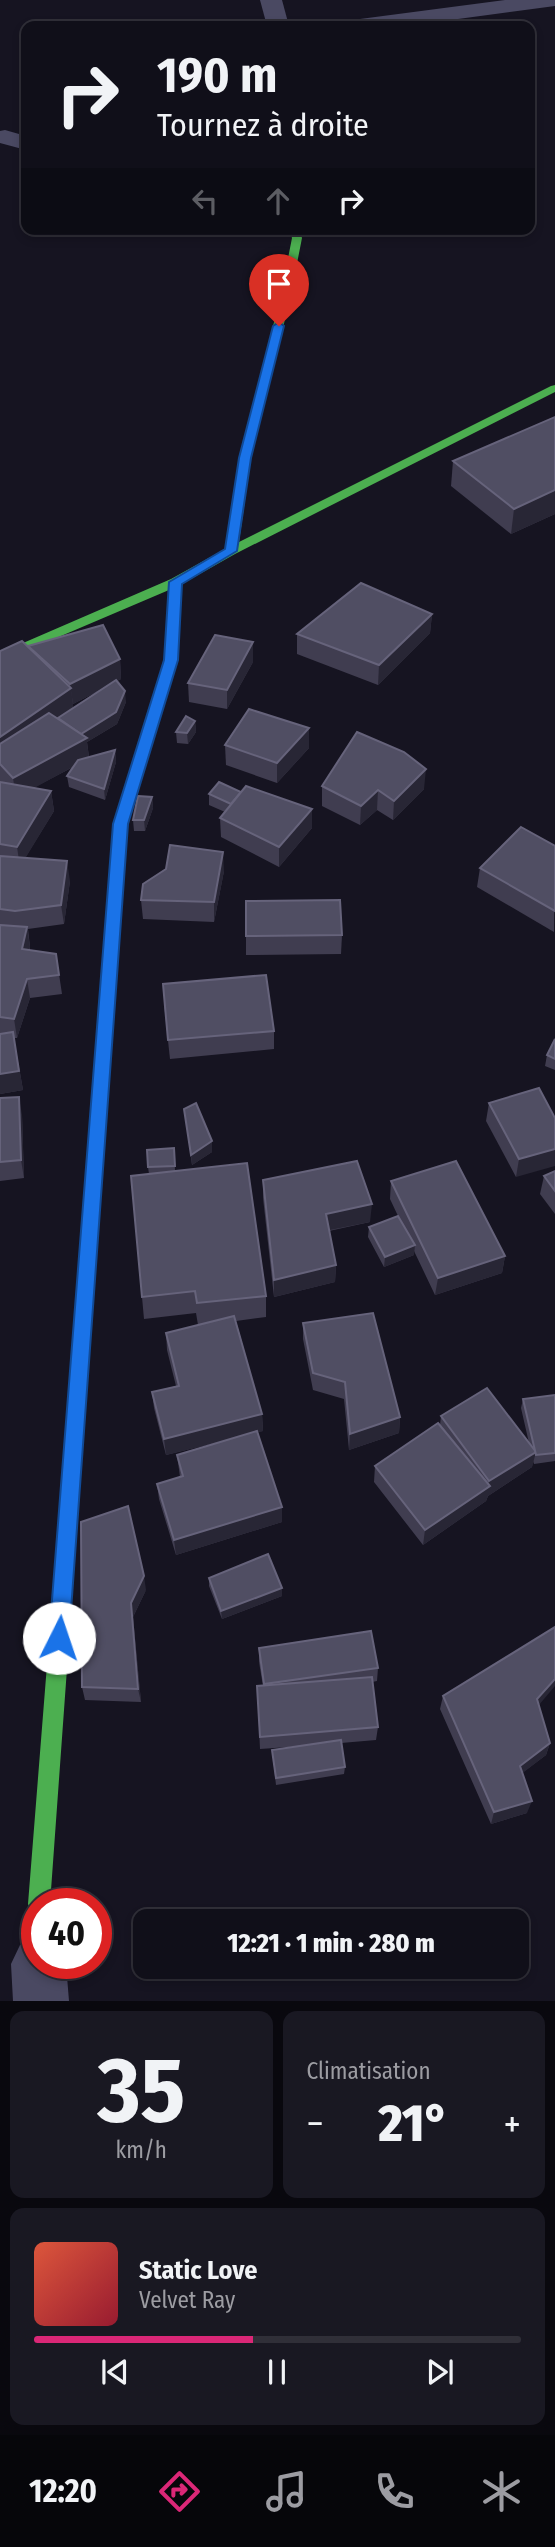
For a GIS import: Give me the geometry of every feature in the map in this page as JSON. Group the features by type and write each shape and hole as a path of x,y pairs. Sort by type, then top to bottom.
{"street":[{"path":"271,0 277,21"},
{"path":"397,21 553,0"},
{"path":"231,551 245,458 288,287 296,235"},
{"path":"0,658 176,582 231,551 555,388"},
{"path":"40,1888 120,824 171,660 176,582"},
{"path":"40,1979 41,2001"}],"building":[{"path":"555,417 555,490 514,509 453,461"},
{"path":"361,583 432,614 379,665 297,634"},
{"path":"103,625 120,659 70,684 28,646"},
{"path":"215,635 253,642 227,690 188,683"},
{"path":"22,641 71,688 0,737 0,651"},
{"path":"116,680 125,691 116,712 81,734 58,718"},
{"path":"249,709 309,728 277,763 225,745"},
{"path":"49,713 87,738 13,778 0,764 0,744"},
{"path":"186,716 195,721 187,733 176,732"},
{"path":"357,732 404,752 426,769 394,801 378,790 361,806 322,786"},
{"path":"115,750 104,789 67,776 78,760"},
{"path":"0,782 51,791 17,847 0,844"},
{"path":"219,782 241,792 231,804 209,794"},
{"path":"246,786 312,809 279,847 220,818"},
{"path":"138,796 152,797 144,820 133,820"},
{"path":"521,827 555,846 555,911 480,868"},
{"path":"170,845 223,852 214,902 141,900 143,884 166,869"},
{"path":"0,856 67,861 61,905 15,911 0,909"},
{"path":"340,900 342,935 246,936 246,901"},
{"path":"0,925 27,927 22,949 56,954 59,975 27,979 14,1019 0,1017"},
{"path":"266,975 274,1031 168,1040 163,984"},
{"path":"13,1032 19,1071 0,1074 0,1034"},
{"path":"555,1039 555,1059 547,1055"},
{"path":"539,1088 555,1118 555,1149 519,1159 489,1103"},
{"path":"19,1097 21,1160 0,1162 0,1098"},
{"path":"196,1103 212,1141 191,1155 184,1109"},
{"path":"174,1148 175,1166 148,1167 147,1150"},
{"path":"357,1161 372,1204 326,1214 336,1265 274,1280 263,1180"},
{"path":"456,1161 505,1256 438,1278 391,1181"},
{"path":"247,1163 266,1296 197,1303 195,1291 142,1297 131,1176"},
{"path":"555,1171 555,1191 544,1176"},
{"path":"398,1216 415,1245 385,1257 369,1227"},
{"path":"373,1313 400,1417 350,1434 345,1382 313,1373 303,1323"},
{"path":"234,1316 262,1414 164,1439 152,1392 179,1386 166,1333"},
{"path":"487,1388 536,1452 489,1481 441,1416"},
{"path":"555,1395 555,1453 536,1455 523,1399"},
{"path":"438,1423 490,1486 425,1530 375,1466"},
{"path":"257,1431 282,1507 174,1540 157,1484 183,1476 177,1455"},
{"path":"128,1506 144,1576 131,1603 138,1689 82,1687 81,1522"},
{"path":"268,1554 282,1588 221,1611 209,1578"},
{"path":"555,1627 555,1679 537,1699 550,1743 520,1766 532,1801 494,1812 443,1696"},
{"path":"371,1631 378,1668 264,1684 259,1648"},
{"path":"372,1677 378,1727 260,1737 257,1686"},
{"path":"341,1740 345,1767 276,1778 272,1750"}],"traffic: fast":[{"path":"231,551 245,458 285,299 296,235"},
{"path":"0,658 176,582 231,551 555,388"},
{"path":"103,1051 120,824 171,660 176,582"},
{"path":"40,1888 81,1350"}],"traffic: jam":[{"path":"81,1350 103,1051"}],"route":[{"path":"59,1638 120,824 171,660 176,582 231,551 245,458 279,326"}]}
